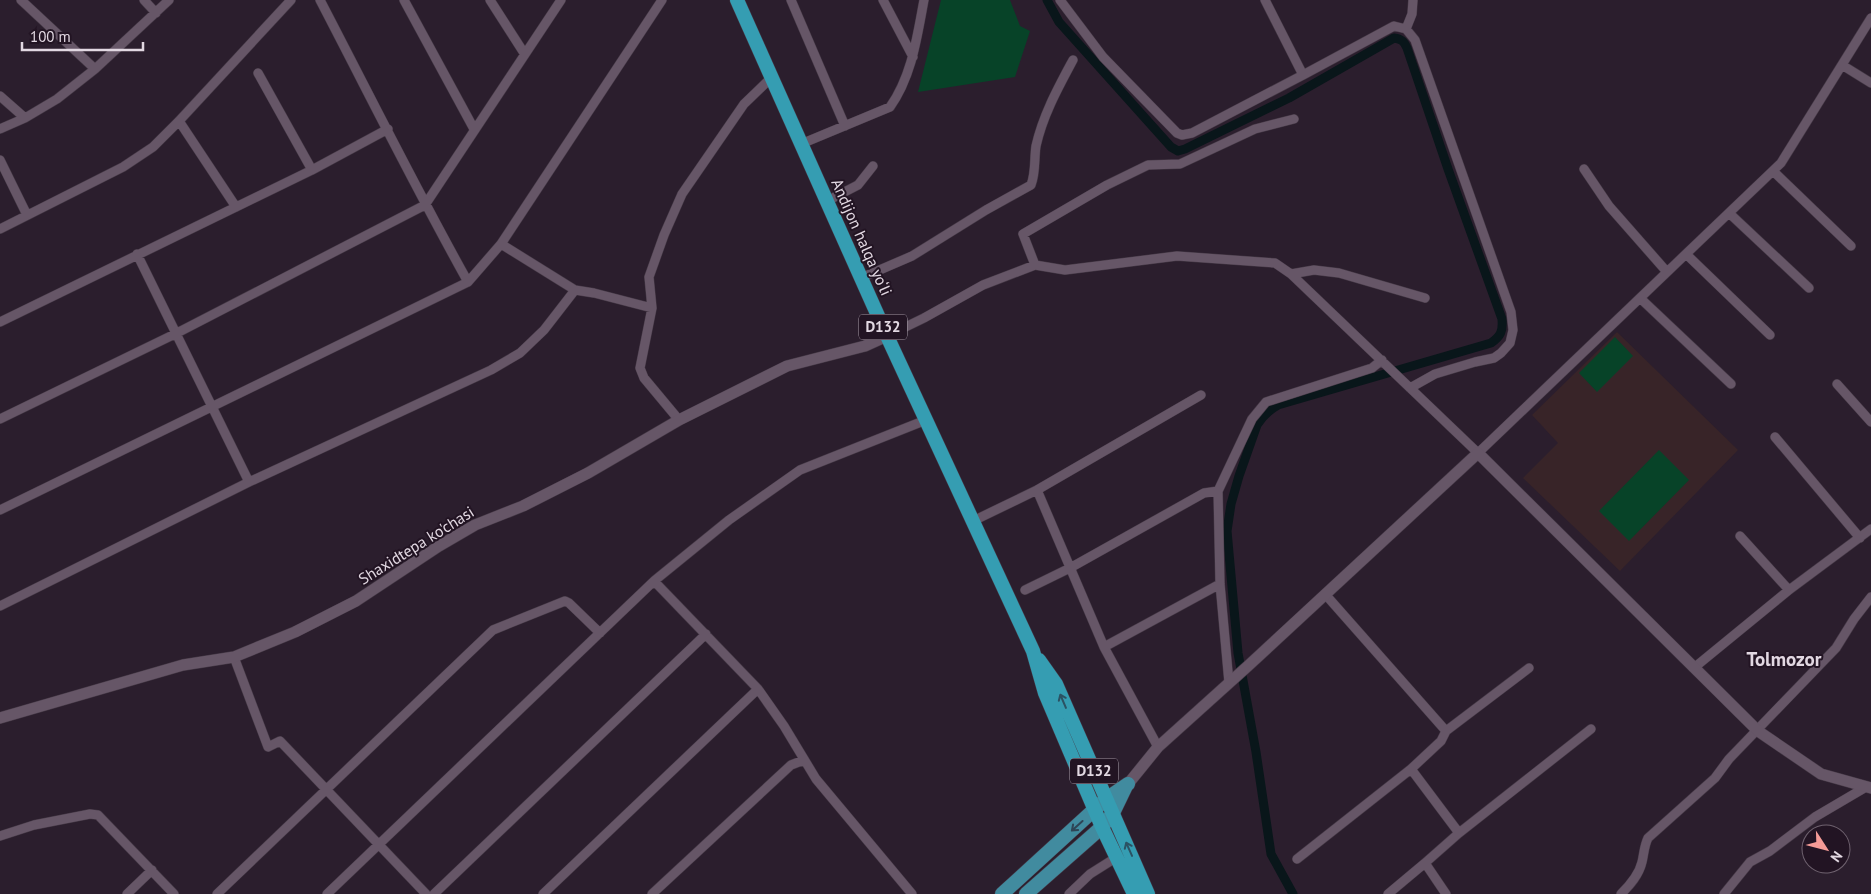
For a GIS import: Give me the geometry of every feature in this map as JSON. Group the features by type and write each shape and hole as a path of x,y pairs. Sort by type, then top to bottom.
{"highway":[{"name":"Andijon halqa yo‘li","path":"737,0 887,336 1033,651 1045,693 1102,827 1134,894"},
{"name":"Andijon halqa yo‘li","path":"1033,651 1056,684 1148,894"}],"main road":[{"path":"1002,894 1106,798 1128,784"},
{"path":"1026,894 1102,827 1113,813 1128,784"}],"street":[{"path":"21,0 95,69"},
{"path":"144,0 156,13"},
{"path":"0,129 25,118 57,99 95,69 169,0"},
{"path":"0,229 123,167 153,148 291,0"},
{"path":"320,0 388,129 425,205 468,282"},
{"path":"404,0 474,129"},
{"path":"490,0 524,53"},
{"path":"0,418 176,333 425,205 524,53 561,0"},
{"path":"0,510 468,282 501,244 662,0"},
{"path":"791,0 845,126"},
{"path":"883,0 913,57"},
{"path":"801,144 890,107 898,96 913,57 924,0"},
{"path":"1060,0 1103,57 1177,133 1182,135 1192,133 1394,26 1406,29 1415,40 1419,49 1511,312 1513,330 1510,343 1494,358 1435,374 1408,386"},
{"path":"1265,0 1303,75"},
{"path":"1406,29 1412,14 1414,0"},
{"path":"1128,784 1158,747 1478,452 1774,171 1781,163 1871,18"},
{"path":"861,278 912,256 986,210 1031,185 1034,175 1036,147 1050,101 1073,60"},
{"path":"1842,65 1871,83"},
{"path":"258,73 312,170"},
{"path":"679,420 644,378 640,368 652,308 649,277 664,235 682,194 744,104 772,78"},
{"path":"0,96 25,118"},
{"path":"1035,265 1023,234 1107,184 1148,166 1180,164 1255,129 1294,119"},
{"path":"179,121 236,207"},
{"path":"0,322 312,170 388,129"},
{"path":"0,160 27,216"},
{"path":"827,201 858,185 873,166"},
{"path":"1584,169 1609,206 1667,272"},
{"path":"1774,171 1851,246"},
{"path":"1729,213 1809,288"},
{"path":"501,244 575,290 652,308"},
{"path":"137,254 248,482"},
{"path":"1686,254 1770,336"},
{"path":"887,336 983,285 1035,265 1065,270 1177,256 1275,263 1291,274 1478,452 1758,730 1821,774 1868,787"},
{"path":"1291,274 1314,270 1339,273 1425,298"},
{"path":"0,606 248,482 498,366 520,353 544,330 575,290"},
{"path":"1640,298 1730,384"},
{"name":"Shaxidtepa ko'chasi","path":"0,718 183,665 234,657 295,632 356,601 475,524 531,502 588,473 679,420 787,366 865,346 887,336"},
{"path":"1231,681 1220,584 1218,491 1252,419 1266,402 1372,368 1384,362"},
{"path":"1837,384 1871,422"},
{"path":"974,521 1037,490 1201,395"},
{"path":"327,894 654,580 729,520 800,470 926,420"},
{"path":"1776,437 1860,538"},
{"path":"1037,490 1104,648 1158,747"},
{"path":"1025,590 1070,568 1204,493 1218,491"},
{"path":"1695,667 1789,590 1871,529"},
{"path":"1740,536 1789,590"},
{"path":"654,580 758,689 784,726 816,779 912,894"},
{"path":"1104,648 1220,584"},
{"path":"1325,594 1446,731"},
{"path":"1621,894 1632,883 1641,864 1644,847 1648,838 1715,778 1729,759 1836,648 1854,619 1871,597"},
{"path":"217,894 493,630 565,601 600,633"},
{"path":"434,894 706,634"},
{"path":"234,657 268,748 280,741 426,894"},
{"path":"1297,860 1411,769 1441,741 1446,731 1529,668"},
{"path":"543,894 758,689"},
{"path":"1388,894 1459,833 1591,729"},
{"path":"652,894 790,765 804,760"},
{"path":"1411,769 1459,833"},
{"path":"1724,894 1750,862 1770,851 1815,817 1868,787"},
{"path":"0,836 34,826 90,814 98,815 174,894"},
{"path":"1069,894 1090,874 1117,857"},
{"path":"1425,863 1446,894"},
{"path":"127,894 152,870"}],"shaded area":[{"path":"1617,332 1738,450 1620,571 1523,478 1558,443 1532,415"}],"green space":[{"path":"941,0 1010,0 1020,26 1030,31 1015,77 918,92"},
{"path":"1615,337 1633,356 1597,392 1579,373"},
{"path":"1659,450 1689,480 1629,541 1599,511"}],"waterway":[{"path":"1047,0 1059,22 1171,147 1178,151 1289,98 1394,38 1402,41 1407,48 1502,319 1501,333 1491,343 1278,405 1266,413 1257,425 1231,504 1227,531 1238,653 1256,752 1271,854 1293,894"}],"district":[{"name":"Tolmozor","path":"1784,659"}]}
